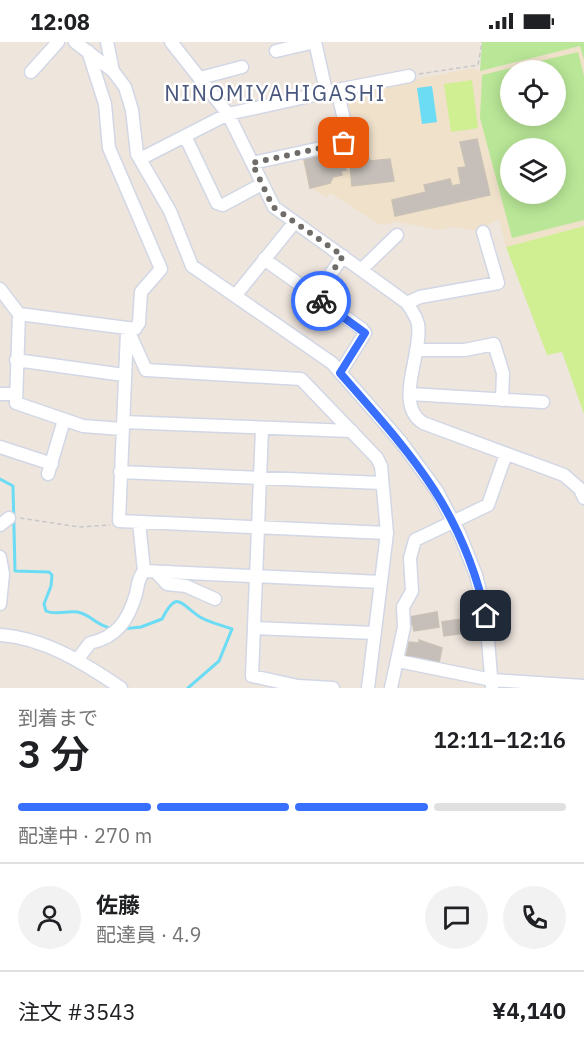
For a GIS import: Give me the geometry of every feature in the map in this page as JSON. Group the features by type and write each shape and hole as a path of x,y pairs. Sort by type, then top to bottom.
{"street":[{"path":"31,72 58,42"},
{"path":"75,42 113,71"},
{"path":"107,42 113,71 130,99 140,159 170,211 192,266 332,363 415,459 454,521 468,552 482,597 490,643 492,684"},
{"path":"171,42 228,114 273,207 407,303 418,322 410,394 411,408 420,421 564,475 580,489 584,498"},
{"path":"252,163 344,143 348,136 315,42 276,51"},
{"path":"19,314 135,329 139,323 141,292 161,269 109,148 105,104 88,51"},
{"path":"200,78 242,68"},
{"path":"140,159 228,114 409,76"},
{"path":"185,136 217,203 224,205 262,184"},
{"path":"235,296 294,223"},
{"path":"407,303 420,297 498,284 483,232"},
{"path":"362,269 397,235"},
{"path":"315,297 343,256"},
{"path":"264,259 365,333 340,373"},
{"path":"0,289 19,314 14,394 16,403 84,426 352,431"},
{"path":"127,328 146,370"},
{"path":"127,328 119,521 387,533"},
{"path":"416,350 465,350 494,344 503,373 502,400"},
{"path":"16,360 125,372 146,370 301,379 377,458 387,533 368,688"},
{"path":"0,394 14,394"},
{"path":"410,394 543,402"},
{"path":"0,447 50,469 64,420"},
{"path":"262,429 252,676 298,687 333,688"},
{"path":"391,688 404,627 403,608 411,591 410,558 415,540 488,505 506,454"},
{"path":"120,472 382,483"},
{"path":"139,522 150,572 167,584 186,586 215,599"},
{"path":"0,604 1,562"},
{"path":"77,660 90,643 106,640 119,629 135,596 140,576 150,572 381,582"},
{"path":"254,628 375,633"},
{"path":"0,635 35,640 77,660 121,688"},
{"path":"398,661 492,684 584,686"}],"path":[{"path":"409,76 478,65 482,42"},
{"path":"9,520 79,527 112,525 119,521"}],"shaded area":[{"path":"580,46 584,60 584,226 506,247 499,219 478,231 451,227 439,230 398,222 380,225 330,193 327,197 309,187 302,158 353,146 343,98 345,93 474,68 480,71 500,66 500,126 566,126 566,60 524,60"}],"green space":[{"path":"482,42 584,42 584,60 580,46 524,60 500,60 500,66 480,71"},
{"path":"578,52 584,76 584,220 512,238 503,204 566,204 566,138 500,138 500,193 480,118 482,75 500,71 500,126 566,126 566,60 545,60"},
{"path":"472,80 478,128 451,132 444,84"},
{"path":"584,226 584,414 562,352 547,355 506,247"}],"water":[{"path":"432,86 437,122 422,124 417,88"}],"building":[{"path":"477,139 490,195 395,216 392,200 426,192 424,185 450,179 452,186 461,184 458,168 466,167 460,142"},
{"path":"344,153 346,170 341,171 342,175 333,177 330,183 310,188 304,159"},
{"path":"369,158 370,161 390,159 394,181 352,186 350,165 354,165 353,160"},
{"path":"437,612 439,627 414,631 413,625 410,625 409,617"},
{"path":"476,617 481,631 444,636 442,622"},
{"path":"419,640 442,648 439,663 406,657 409,642 419,643"}],"waterway":[{"path":"0,479 13,486 15,571 49,572 52,575 51,586 44,604 46,611 77,612 103,626 112,628"},
{"path":"122,629 141,627 162,619 171,604 175,602 183,604 204,619 232,629 219,661 188,688"}],"way so far":[{"path":"321,301 315,297 343,256 273,207 252,163 344,143"}],"district":[{"name":"NINOMIYAHIGASHI","path":"275,93"}],"route":[{"path":"321,301 365,333 340,373 415,459 437,491 468,552 486,616"}]}
